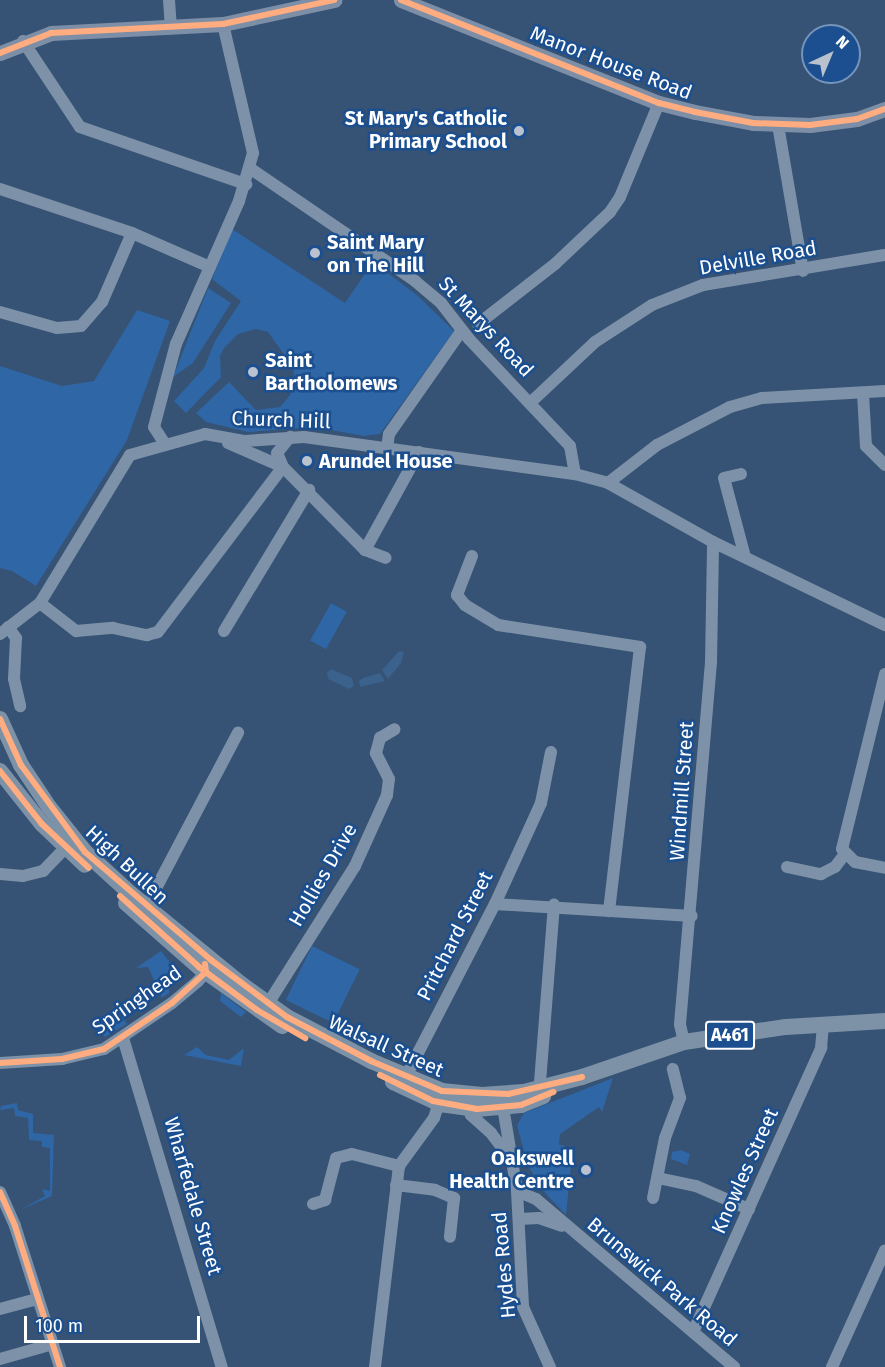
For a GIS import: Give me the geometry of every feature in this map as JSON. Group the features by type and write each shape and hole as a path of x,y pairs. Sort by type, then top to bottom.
{"highway":[{"name":"High Bullen","path":"0,719 30,778 85,852 145,912"},
{"name":"High Bullen","path":"0,771 16,796 65,848 208,966"},
{"name":"Walsall Street","path":"208,966 303,1038 441,1097 465,1101 501,1101 542,1092 684,1042 823,1024 885,1021"},
{"name":"Walsall Street","path":"265,1009 313,1031 403,1081"}],"main road":[{"path":"0,52 23,41 51,33 224,24 334,0"},
{"name":"Manor House Road","path":"401,0 659,103 730,120 778,125 833,123 885,109"}],"street":[{"path":"169,0 171,28"},
{"path":"165,444 154,427 176,344 251,169 251,140 224,24"},
{"path":"23,41 80,127 246,184"},
{"path":"478,324 555,264 610,212 620,197 659,103"},
{"path":"778,125 803,270"},
{"name":"St Marys Road","path":"251,169 415,280 441,303 462,330 570,446 575,474"},
{"path":"0,189 132,233 210,267"},
{"path":"0,312 57,328 81,326 102,302 132,233"},
{"name":"Delville Road","path":"530,403 595,342 652,305 703,285 885,255"},
{"path":"387,448 389,434 462,330"},
{"path":"608,483 657,445 730,407 762,398 885,391"},
{"path":"863,393 866,446 885,465"},
{"path":"205,434 283,467 309,490 365,550 386,558"},
{"name":"Church Hill","path":"20,706 14,679 16,638 3,631 40,603 130,455 205,434 245,441 290,437 387,448 575,474 608,483 713,542 885,625"},
{"path":"283,467 277,453 290,437"},
{"path":"365,550 419,452"},
{"path":"40,603 76,632 113,628 147,635 158,632 168,622 283,467"},
{"path":"741,474 724,478 745,557"},
{"path":"224,631 309,490"},
{"name":"Windmill Street","path":"684,1042 680,1024 692,916 711,662 713,542"},
{"path":"472,556 457,595 465,605 498,625 639,647 609,911"},
{"path":"885,674 842,849 844,855 855,862 885,868"},
{"name":"Hollies Drive","path":"265,1009 355,866 387,795 389,779 376,753 380,738 395,729"},
{"path":"145,912 238,733"},
{"name":"Pritchard Street","path":"403,1081 495,904 541,803 551,752"},
{"path":"0,874 38,873 65,848 67,838 34,796 30,778"},
{"path":"787,867 821,874 835,867 844,855"},
{"path":"495,904 554,905 692,916"},
{"path":"542,1092 554,905"},
{"name":"Springhead","path":"0,1063 79,1057 123,1038 172,1003 208,966"},
{"name":"Knowles Street","path":"693,1332 821,1048 823,1024"},
{"name":"Wharfedale Street","path":"123,1038 222,1367"},
{"path":"653,1198 665,1138 680,1098 673,1069"},
{"path":"375,1367 399,1166 441,1097"},
{"path":"465,1101 512,1161"},
{"path":"501,1101 517,1191"},
{"path":"313,1204 325,1200 336,1158 352,1154 399,1166"},
{"path":"658,1178 696,1186 749,1209"},
{"path":"396,1185 435,1190 454,1198 450,1237"},
{"name":"Hydes Road","path":"517,1191 523,1307 550,1367"},
{"name":"Brunswick Park Road","path":"517,1191 536,1199 566,1227 734,1367"},
{"path":"0,1192 60,1367"},
{"name":"Brunswick Park Road","path":"519,1218 539,1218 566,1227"},
{"path":"832,1367 885,1250"},
{"path":"0,1309 38,1299"},
{"path":"0,1359 53,1344"}],"shaded area":[{"path":"232,229 345,303 373,262 417,295 454,331 380,434 364,436 314,427 248,432 206,422 196,413 229,382 256,410 280,407 290,395 295,382 293,367 268,332 256,329 238,334 224,348 220,356 221,377 186,413 174,401 204,368 215,341 241,301 212,279"},
{"path":"208,288 231,303 193,363 173,377"},
{"path":"137,310 170,321 127,440 36,586 12,571 0,568 0,366 62,386 94,381"},
{"path":"331,603 347,612 326,649 310,641"},
{"path":"399,651 404,652 401,663 388,679 382,670"},
{"path":"331,669 352,678 354,686 349,689 328,679 327,673"},
{"path":"380,673 385,681 360,687 359,681 363,678"},
{"path":"312,946 360,969 333,1023 286,1000"},
{"path":"161,951 169,961 169,993 162,998 148,967 136,968"},
{"path":"221,993 246,1012 241,1017 220,1001"},
{"path":"122,1017 127,1024 105,1037 95,1022 98,1020 104,1029"},
{"path":"197,1047 206,1055 229,1060 244,1048 241,1066 184,1055"},
{"path":"613,1078 602,1112 599,1107 560,1134 559,1145 564,1145 566,1155 572,1156 566,1215 546,1194 528,1166 517,1125 524,1113"},
{"path":"17,1103 18,1110 33,1114 33,1133 54,1135 52,1196 20,1210 45,1196 42,1189 50,1191 50,1148 42,1147 42,1141 29,1140 28,1118 15,1116 14,1108 0,1110 1,1106"},
{"path":"681,1150 690,1154 687,1165 671,1159 672,1152"}],"cycle path":[{"path":"0,53 51,33 223,24 334,0"},
{"path":"401,0 659,103 695,112 753,123 810,125 857,119 885,109"},
{"path":"0,719 21,765 85,852 211,960 287,1017 371,1061 442,1091 508,1094 582,1077"},
{"path":"0,771 42,824 89,868"},
{"path":"120,896 199,967 257,1010 305,1038"},
{"path":"0,1063 62,1059 104,1049 172,1003 206,972 205,964"},
{"path":"380,1075 433,1101 477,1109 521,1105 553,1092"},
{"path":"0,1192 15,1226 60,1367"}],"place":[{"name":"St Mary's Catholic Primary School","path":"519,131"},
{"name":"Saint Mary on The Hill","path":"315,253"},
{"name":"Saint Bartholomews","path":"253,372"},
{"name":"Arundel House","path":"307,461"},
{"name":"Oakswell Health Centre","path":"586,1170"}]}
